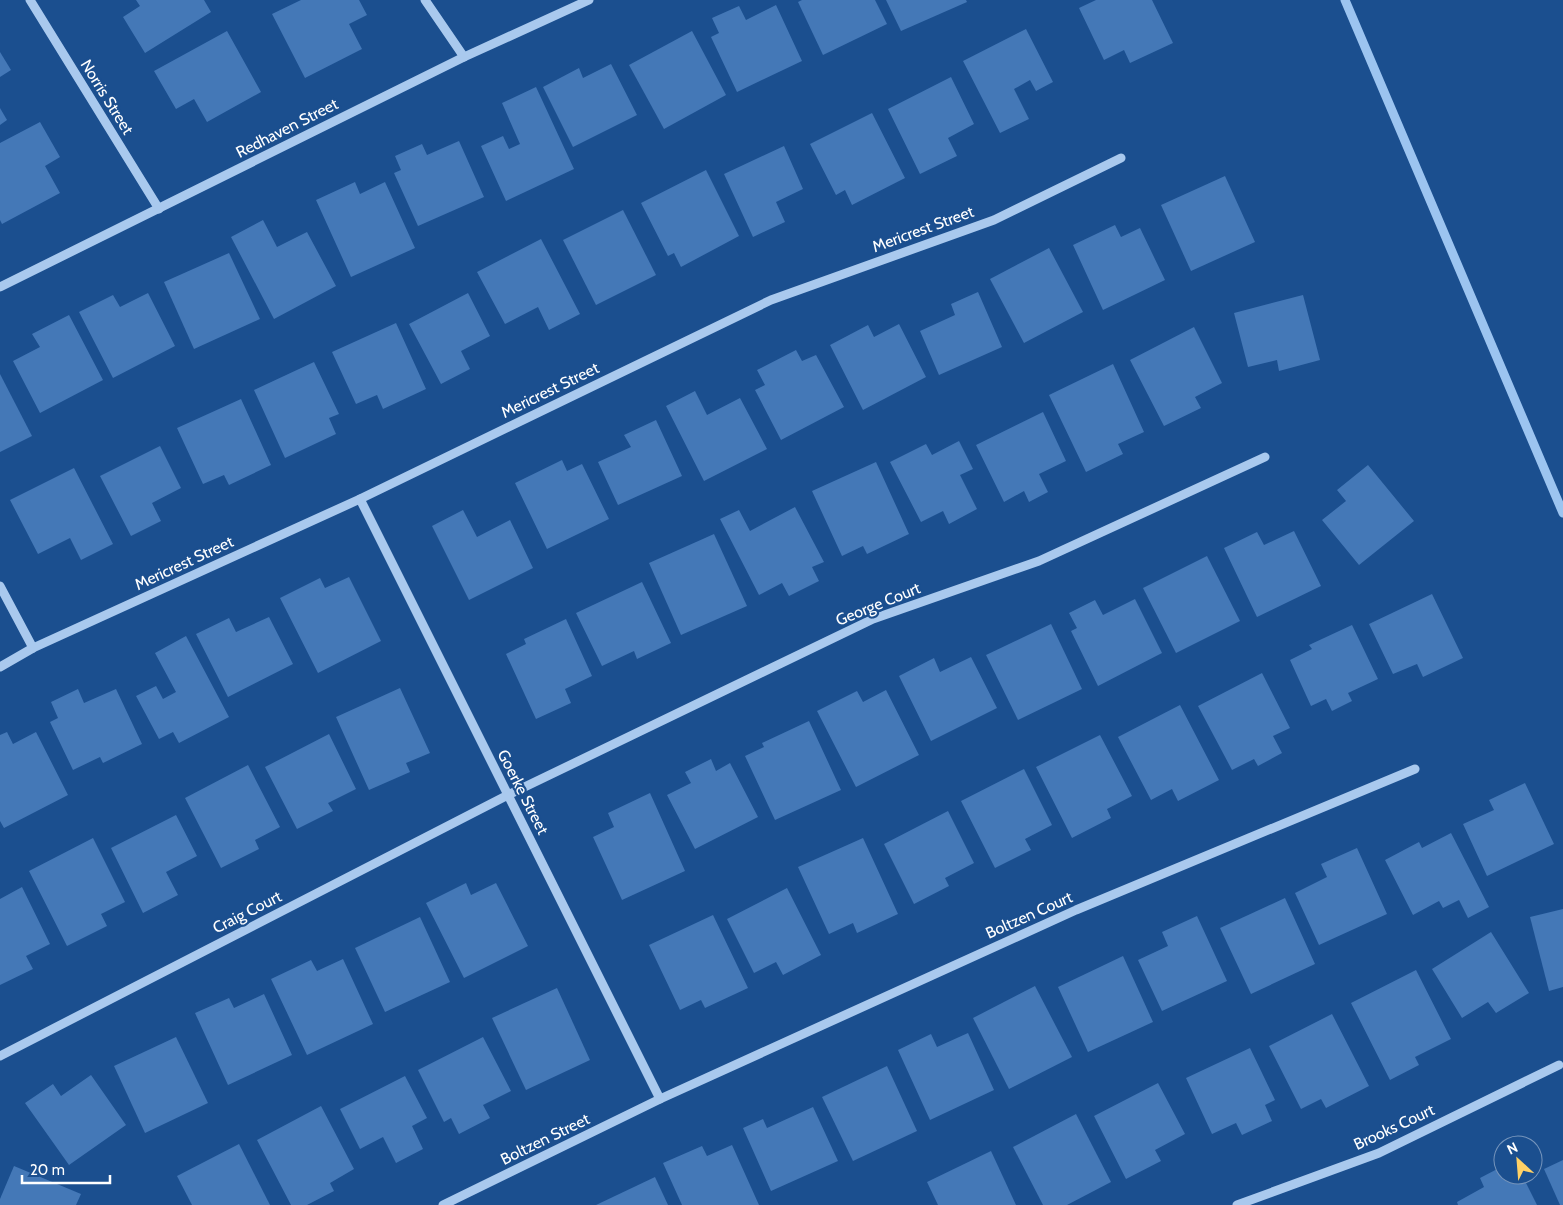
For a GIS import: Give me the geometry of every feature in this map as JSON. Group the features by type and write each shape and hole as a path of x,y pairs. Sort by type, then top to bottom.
{"street":[{"name":"Norris Street","path":"30,0 159,209"},
{"path":"425,0 464,57"},
{"name":"Redhaven Street","path":"0,287 464,57 589,0"},
{"name":"Mericrest Street","path":"0,666 33,648 360,499 771,300 994,220 1121,158"},
{"name":"George Court","path":"508,795 873,619 1039,561 1265,457"},
{"name":"Goerke Street","path":"360,499 660,1099"},
{"path":"0,586 33,648"},
{"name":"Boltzen Court","path":"660,1099 1076,910 1415,769"},
{"name":"Craig Court","path":"0,1056 508,795"},
{"name":"Brooks Court","path":"1237,1205 1379,1153 1559,1065"},
{"name":"Boltzen Street","path":"443,1205 660,1099"}],"building":[{"path":"136,0 204,0 211,12 145,53 123,17 140,6"},
{"path":"301,0 359,0 367,15 349,24 362,49 305,78 272,14"},
{"path":"802,0 875,0 887,24 823,55 798,2"},
{"path":"886,0 966,0 967,2 901,31"},
{"path":"1096,0 1152,0 1173,43 1130,63 1124,50 1104,60 1079,8"},
{"path":"776,5 802,61 737,92 711,37 719,33 712,18 739,6 746,20"},
{"path":"1026,29 1053,82 1036,91 1030,80 1014,89 1029,119 1000,133 963,61"},
{"path":"227,31 261,92 207,122 194,99 176,109 154,71"},
{"path":"692,31 726,95 664,129 629,65"},
{"path":"0,52 11,70 0,77"},
{"path":"611,64 637,115 573,147 543,87 579,68 583,78"},
{"path":"951,77 974,124 948,138 957,156 920,174 888,109"},
{"path":"536,87 574,169 506,201 481,146 503,136 509,149 520,144 502,103"},
{"path":"0,108 7,120 0,125"},
{"path":"872,113 905,178 852,205 845,190 836,195 810,144"},
{"path":"40,122 60,157 45,166 60,193 2,224 0,220 0,143"},
{"path":"459,141 484,197 418,226 394,173 401,170 395,156 422,144 427,155"},
{"path":"784,146 803,189 776,202 785,222 753,237 724,174"},
{"path":"706,170 739,236 681,267 674,253 668,256 641,203"},
{"path":"1225,176 1255,242 1191,271 1161,205"},
{"path":"355,182 360,194 385,182 415,248 351,277 316,200"},
{"path":"623,210 656,275 596,305 563,240"},
{"path":"263,220 277,247 307,232 336,286 274,319 231,237"},
{"path":"1115,225 1121,237 1140,228 1165,280 1103,310 1073,245"},
{"path":"541,239 580,314 549,330 538,307 505,324 477,272"},
{"path":"1049,248 1083,312 1024,343 990,279"},
{"path":"229,253 260,319 194,349 164,282"},
{"path":"978,292 1002,347 939,375 920,331 955,315 951,304"},
{"path":"148,293 175,346 113,378 79,312 113,295 120,307"},
{"path":"468,293 490,336 461,351 470,369 441,384 409,324"},
{"path":"1303,295 1320,360 1279,371 1277,360 1248,367 1234,313"},
{"path":"69,315 103,380 40,413 13,361 40,347 32,334"},
{"path":"396,323 426,389 383,409 377,395 356,404 332,352"},
{"path":"899,324 926,377 863,410 830,345 868,325 874,337"},
{"path":"1194,327 1222,383 1195,397 1201,408 1164,426 1130,360"},
{"path":"796,350 802,361 816,355 844,407 781,440 755,390 765,385 757,370"},
{"path":"314,362 339,414 329,418 336,434 285,458 254,390"},
{"path":"1113,364 1144,432 1118,444 1123,454 1086,472 1049,395"},
{"path":"0,374 32,436 0,452"},
{"path":"695,391 707,415 740,398 767,449 704,481 666,406"},
{"path":"241,399 271,465 229,485 224,475 203,484 177,428"},
{"path":"1043,412 1066,461 1039,474 1048,492 1029,502 1024,491 1004,502 976,445"},
{"path":"656,420 682,476 618,505 598,462 631,447 624,435"},
{"path":"959,441 973,469 960,475 977,509 949,524 943,511 921,522 890,462 926,444 932,455"},
{"path":"160,446 181,488 152,503 161,521 131,536 100,476"},
{"path":"562,460 567,471 582,464 609,519 547,549 515,483"},
{"path":"876,462 909,534 867,554 863,546 842,556 812,491"},
{"path":"1368,465 1414,521 1359,565 1322,520 1346,501 1337,490"},
{"path":"74,468 113,544 81,560 70,538 38,554 10,500"},
{"path":"795,507 824,562 812,567 819,581 789,596 782,583 759,595 720,519 739,510 750,531"},
{"path":"463,510 477,537 510,520 533,568 469,600 432,526"},
{"path":"1294,531 1321,586 1257,617 1224,548 1257,532 1264,545"},
{"path":"714,534 747,606 681,635 649,563"},
{"path":"1207,556 1240,621 1176,653 1143,588"},
{"path":"349,577 381,641 318,673 280,598 320,578 325,588"},
{"path":"642,582 671,643 637,659 634,651 602,666 576,613"},
{"path":"1432,594 1463,658 1423,677 1417,664 1393,674 1369,624"},
{"path":"1135,599 1162,653 1098,686 1071,631 1077,628 1069,613 1095,600 1103,615"},
{"path":"269,617 293,664 228,697 196,634 229,618 236,632"},
{"path":"566,619 592,676 565,689 571,703 536,719 506,654 526,644 524,639"},
{"path":"1051,624 1082,689 1018,720 986,655"},
{"path":"1352,625 1378,679 1348,693 1352,701 1332,711 1326,699 1311,706 1290,660 1312,649 1309,645"},
{"path":"186,636 229,717 179,743 173,732 159,739 136,696 156,686 163,699 176,692 155,653"},
{"path":"971,657 997,708 931,741 899,676 934,658 940,672"},
{"path":"1262,673 1290,728 1273,736 1282,753 1258,766 1254,759 1232,770 1198,706"},
{"path":"400,688 430,753 406,763 410,772 369,790 336,717"},
{"path":"78,689 84,703 116,689 142,744 103,763 100,757 73,770 50,722 58,718 51,702"},
{"path":"886,690 919,755 856,787 817,711 857,691 863,702"},
{"path":"1180,705 1219,780 1178,801 1172,789 1151,800 1118,737"},
{"path":"809,721 841,790 775,820 745,756 764,747 762,743"},
{"path":"7,732 13,744 36,732 68,795 4,828 0,821 0,735"},
{"path":"329,734 356,789 328,803 333,811 297,829 265,767"},
{"path":"1100,735 1132,796 1107,809 1111,818 1072,838 1036,767"},
{"path":"711,759 716,771 730,763 758,817 695,849 667,795 691,783 685,772"},
{"path":"248,765 280,827 255,840 259,849 221,868 185,798"},
{"path":"1024,769 1052,825 1025,839 1031,850 995,868 961,801"},
{"path":"1525,783 1554,844 1487,876 1463,824 1494,810 1489,800"},
{"path":"650,793 685,871 622,900 593,837 614,827 608,813"},
{"path":"948,811 974,863 945,878 949,886 914,904 884,844"},
{"path":"176,815 197,856 166,872 178,895 143,913 111,848"},
{"path":"1451,833 1489,907 1468,918 1459,900 1443,908 1439,901 1413,915 1385,860 1419,842 1422,848"},
{"path":"93,838 125,902 101,914 107,926 67,946 29,871"},
{"path":"863,838 898,914 857,933 853,923 829,934 798,867"},
{"path":"1357,848 1387,914 1319,945 1295,893 1327,877 1321,864"},
{"path":"466,883 471,895 496,883 528,946 464,978 426,903"},
{"path":"22,887 50,944 26,956 33,969 0,985 0,899"},
{"path":"787,888 821,955 783,975 776,962 754,973 727,919"},
{"path":"1285,898 1315,964 1251,994 1220,928"},
{"path":"1563,909 1563,987 1549,991 1530,917"},
{"path":"713,915 748,988 705,1008 701,1000 680,1010 649,945"},
{"path":"1197,916 1227,981 1162,1011 1138,960 1168,946 1162,932"},
{"path":"420,917 450,982 385,1012 355,948"},
{"path":"1491,932 1529,993 1496,1013 1488,1002 1462,1018 1432,969"},
{"path":"1123,956 1153,1022 1088,1052 1058,987"},
{"path":"343,959 373,1024 307,1055 271,979 311,960 317,971"},
{"path":"1416,970 1451,1039 1415,1057 1419,1065 1390,1080 1351,1003"},
{"path":"1035,986 1072,1057 1009,1089 973,1018"},
{"path":"557,988 590,1060 526,1090 492,1018"},
{"path":"264,994 292,1055 228,1085 195,1013 229,998 234,1008"},
{"path":"1332,1014 1369,1086 1326,1108 1321,1099 1301,1109 1269,1046"},
{"path":"968,1033 994,1090 930,1120 898,1050 931,1034 937,1047"},
{"path":"176,1037 208,1103 145,1133 114,1066"},
{"path":"483,1037 511,1091 483,1105 490,1118 459,1134 451,1118 444,1122 418,1070"},
{"path":"1250,1048 1275,1100 1265,1105 1272,1121 1242,1135 1236,1123 1212,1134 1186,1078"},
{"path":"887,1066 917,1131 853,1161 822,1097"},
{"path":"91,1075 126,1125 69,1165 25,1103 53,1084 61,1096"},
{"path":"405,1076 427,1118 412,1126 423,1149 396,1163 383,1137 360,1149 340,1109"},
{"path":"1158,1083 1185,1134 1155,1150 1161,1161 1126,1179 1094,1116"},
{"path":"321,1106 354,1169 330,1183 334,1191 307,1205 291,1205 257,1140"},
{"path":"813,1107 838,1161 771,1191 743,1128 763,1119 767,1128"},
{"path":"1076,1114 1111,1182 1067,1205 1043,1205 1013,1147"},
{"path":"239,1144 270,1205 192,1205 177,1176"},
{"path":"732,1145 759,1205 682,1205 663,1163 702,1146 707,1156"},
{"path":"991,1151 1016,1205 938,1205 927,1182"},
{"path":"1563,1160 1563,1205 1560,1205 1544,1169"},
{"path":"14,1166 81,1194 76,1205 0,1205 0,1199"},
{"path":"1493,1171 1493,1185 1527,1185 1537,1205 1458,1205 1457,1202 1484,1187 1480,1178"},
{"path":"655,1177 668,1205 596,1205"}],"waterway":[{"path":"1345,0 1563,513"}]}
